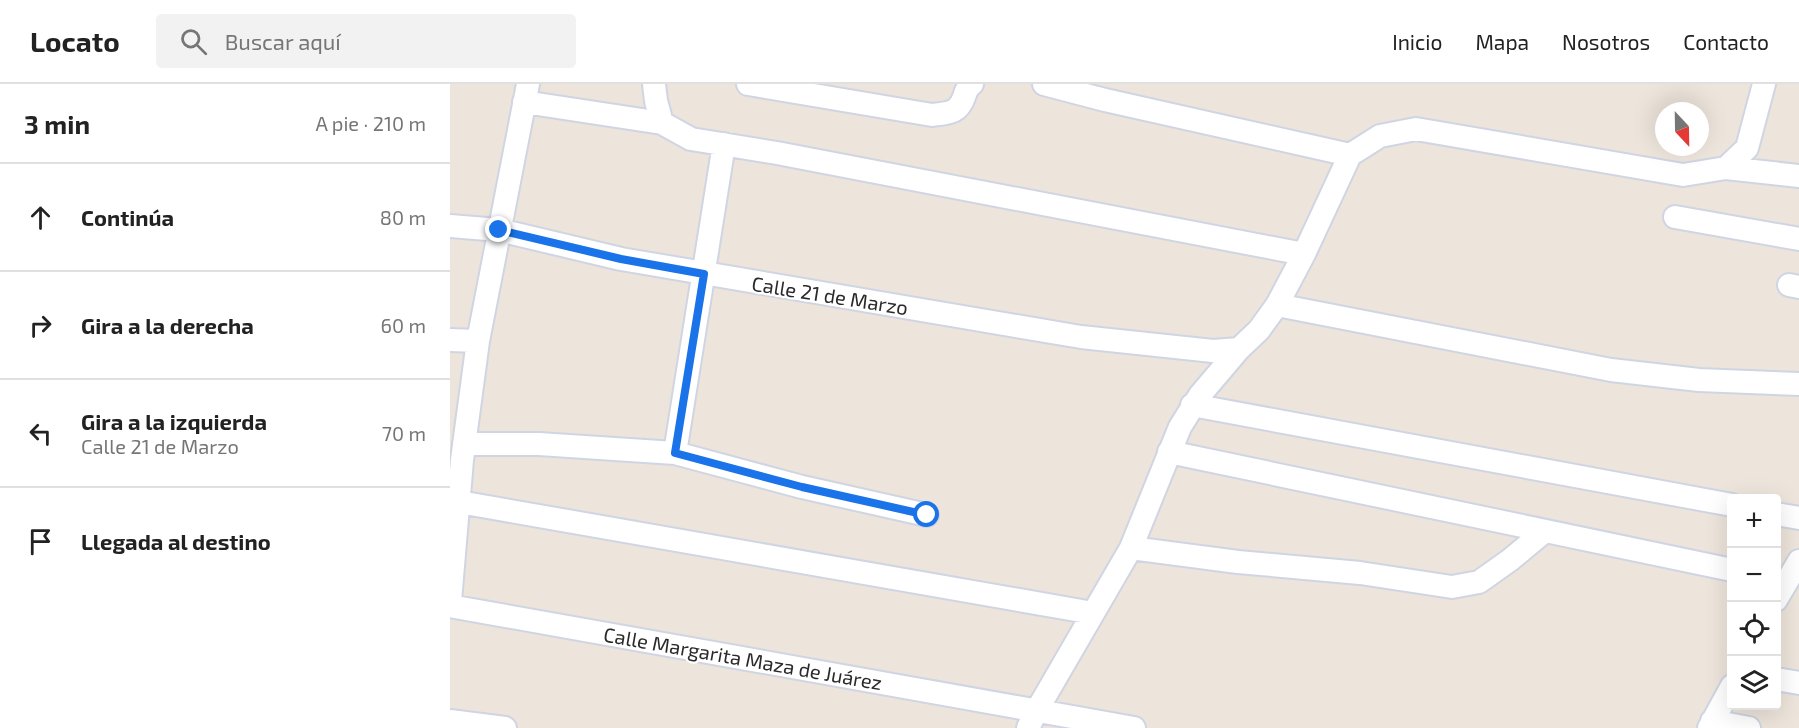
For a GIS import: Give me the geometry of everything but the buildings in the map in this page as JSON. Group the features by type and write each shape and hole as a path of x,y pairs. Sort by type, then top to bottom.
{"street":[{"path":"654,84 662,123"},
{"path":"748,84 932,115 950,113 961,106 968,87 972,84"},
{"path":"1044,84 1117,103 1350,155"},
{"path":"1726,168 1747,148 1764,84"},
{"path":"450,603 459,502 459,454 478,341 526,93 662,123 691,139 1304,254"},
{"path":"1033,719 1131,548 1169,452 1192,405 1239,349 1259,330 1277,305 1304,254 1350,155 1380,136 1416,129 1683,175 1726,168 1799,176"},
{"path":"675,453 724,144"},
{"path":"1675,217 1799,239"},
{"name":"Calle 21 de Marzo","path":"450,226 499,230 621,259 1081,337 1213,351 1239,349"},
{"path":"1277,305 1611,370 1699,380 1799,384"},
{"path":"450,340 478,341"},
{"path":"1192,405 1727,504"},
{"path":"459,454 539,444 675,453 802,487 927,515"},
{"path":"1169,452 1727,569"},
{"path":"459,502 1093,613"},
{"path":"1781,515 1799,518"},
{"path":"1131,548 1238,562 1360,573 1452,587 1479,582 1545,531"},
{"name":"Calle Margarita Maza de Juárez","path":"450,603 1033,719 1134,728"},
{"path":"1781,680 1799,683"},
{"path":"1727,694 1711,724 1749,728"},
{"path":"450,721 505,728"}],"route":[{"path":"499,230 621,259 704,274 675,453 802,487 927,515"}]}
